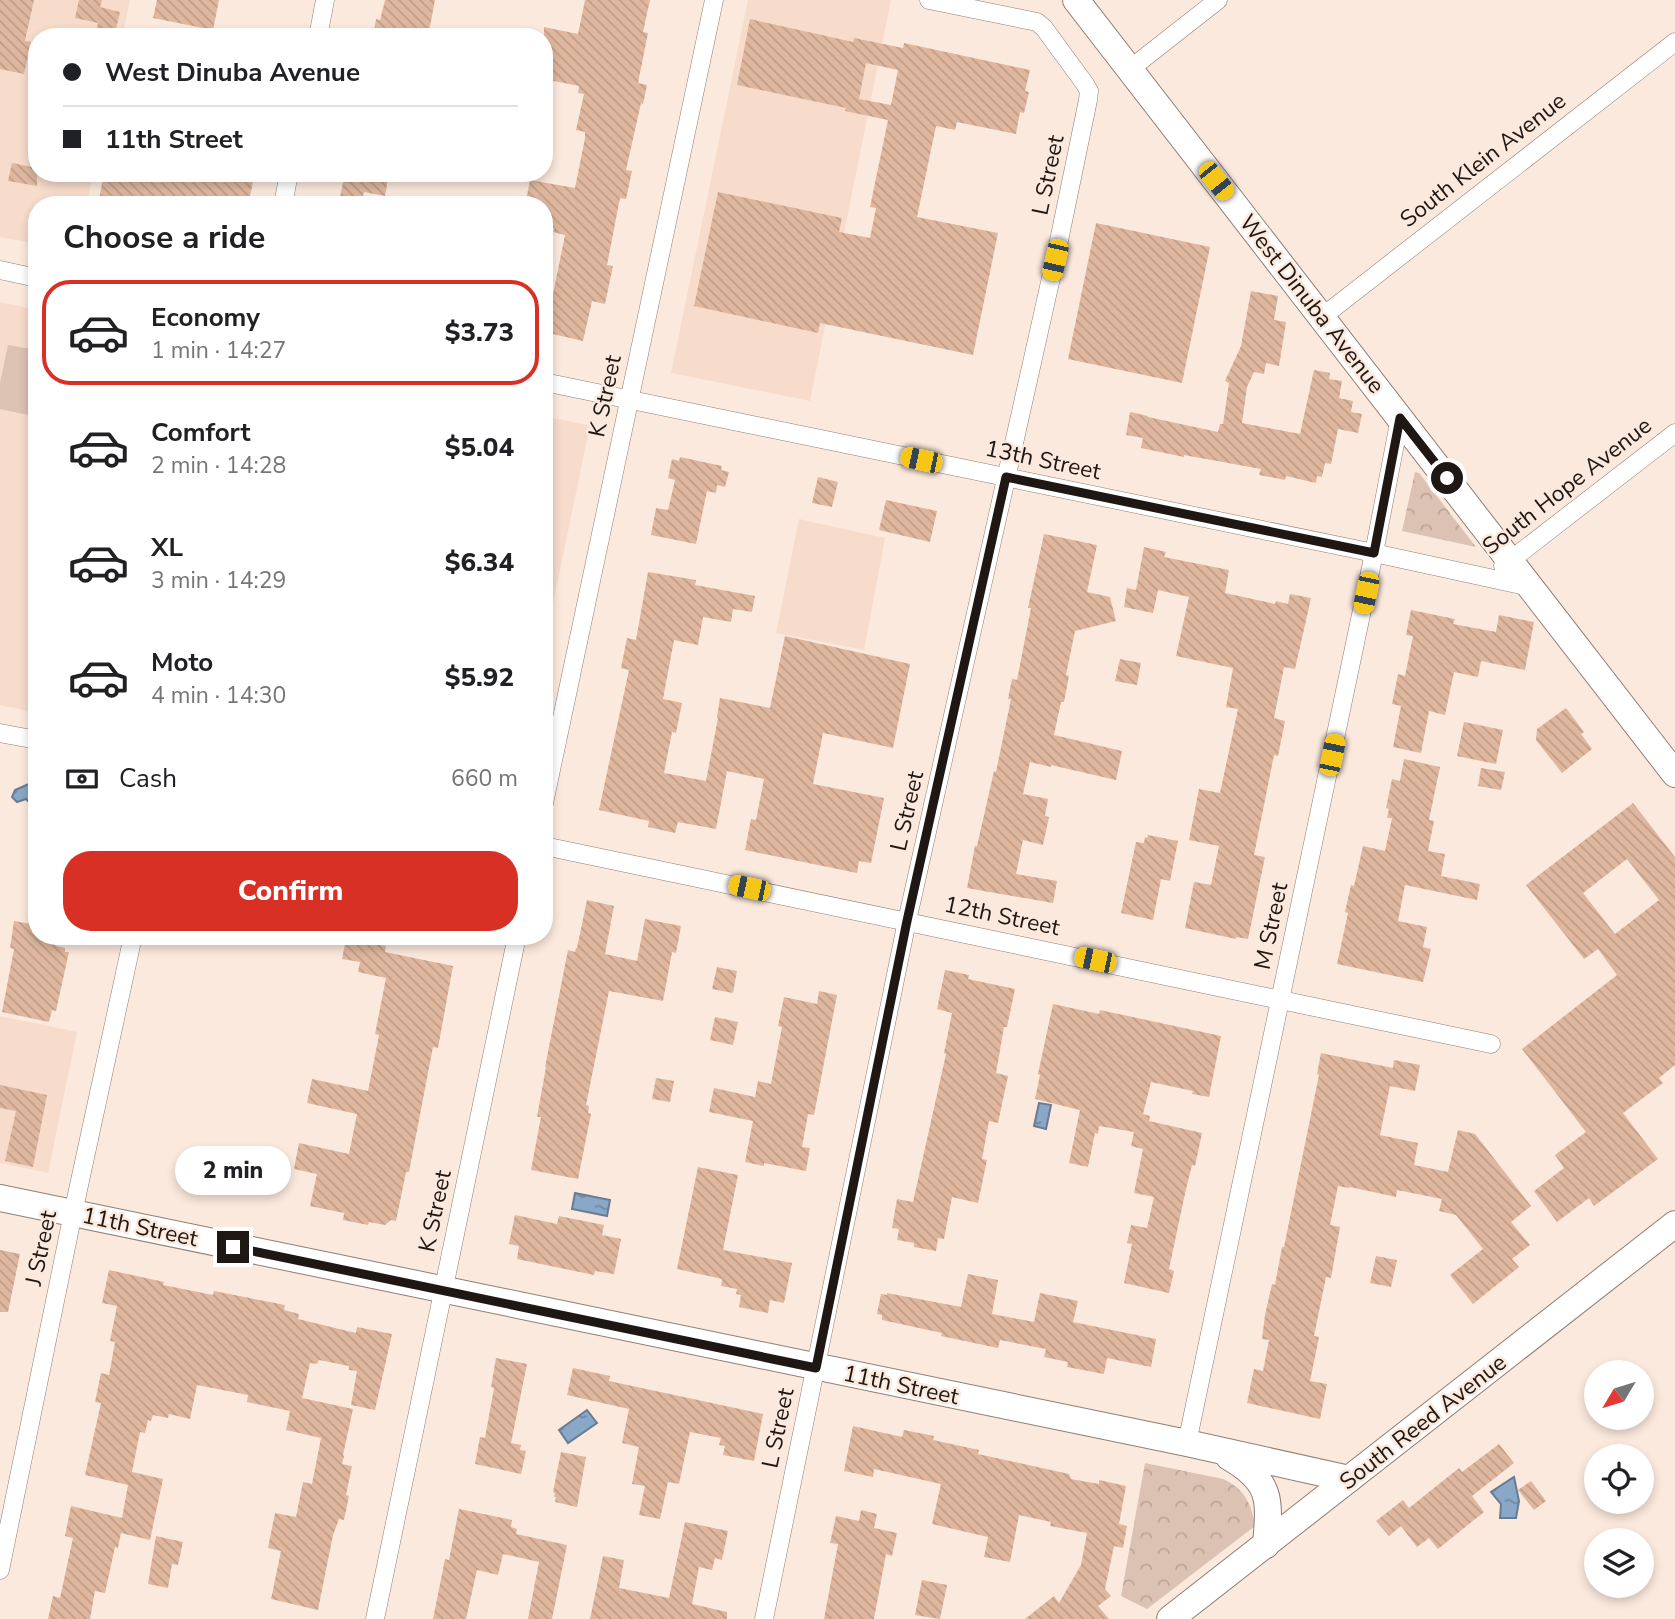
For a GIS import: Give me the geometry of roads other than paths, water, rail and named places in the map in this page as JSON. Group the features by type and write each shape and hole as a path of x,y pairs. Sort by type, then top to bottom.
{"street":[{"path":"320,28 325,0"},
{"name":"K Street","path":"553,760 714,0"},
{"name":"L Street","path":"764,1619 907,921 1055,260 1089,91 1037,22 929,0"},
{"name":"West Dinuba Avenue","path":"1076,0 1675,774"},
{"path":"1130,69 1218,0"},
{"name":"South Klein Avenue","path":"1322,317 1675,42"},
{"path":"0,271 28,276"},
{"name":"13th Street","path":"553,384 1531,587"},
{"name":"M Street","path":"1187,1443 1400,418"},
{"name":"South Hope Avenue","path":"1489,578 1675,433"},
{"path":"0,733 28,738"},
{"name":"12th Street","path":"553,848 1491,1044"},
{"name":"J Street","path":"0,1570 131,945"},
{"name":"K Street","path":"375,1619 515,945"},
{"name":"11th Street","path":"0,1198 1187,1443 1349,1479"},
{"name":"South Reed Avenue","path":"1170,1619 1675,1224"},
{"path":"1218,1451 1260,1481 1268,1501 1266,1545"}],"water":[{"path":"28,784 28,801 26,799 17,802 12,797 15,790"},
{"path":"1039,1103 1051,1105 1046,1129 1034,1126"},
{"path":"575,1193 610,1200 607,1216 572,1209"},
{"path":"587,1410 597,1423 568,1443 559,1430"},
{"path":"1514,1477 1519,1501 1516,1518 1500,1518 1501,1504 1491,1492"}]}
